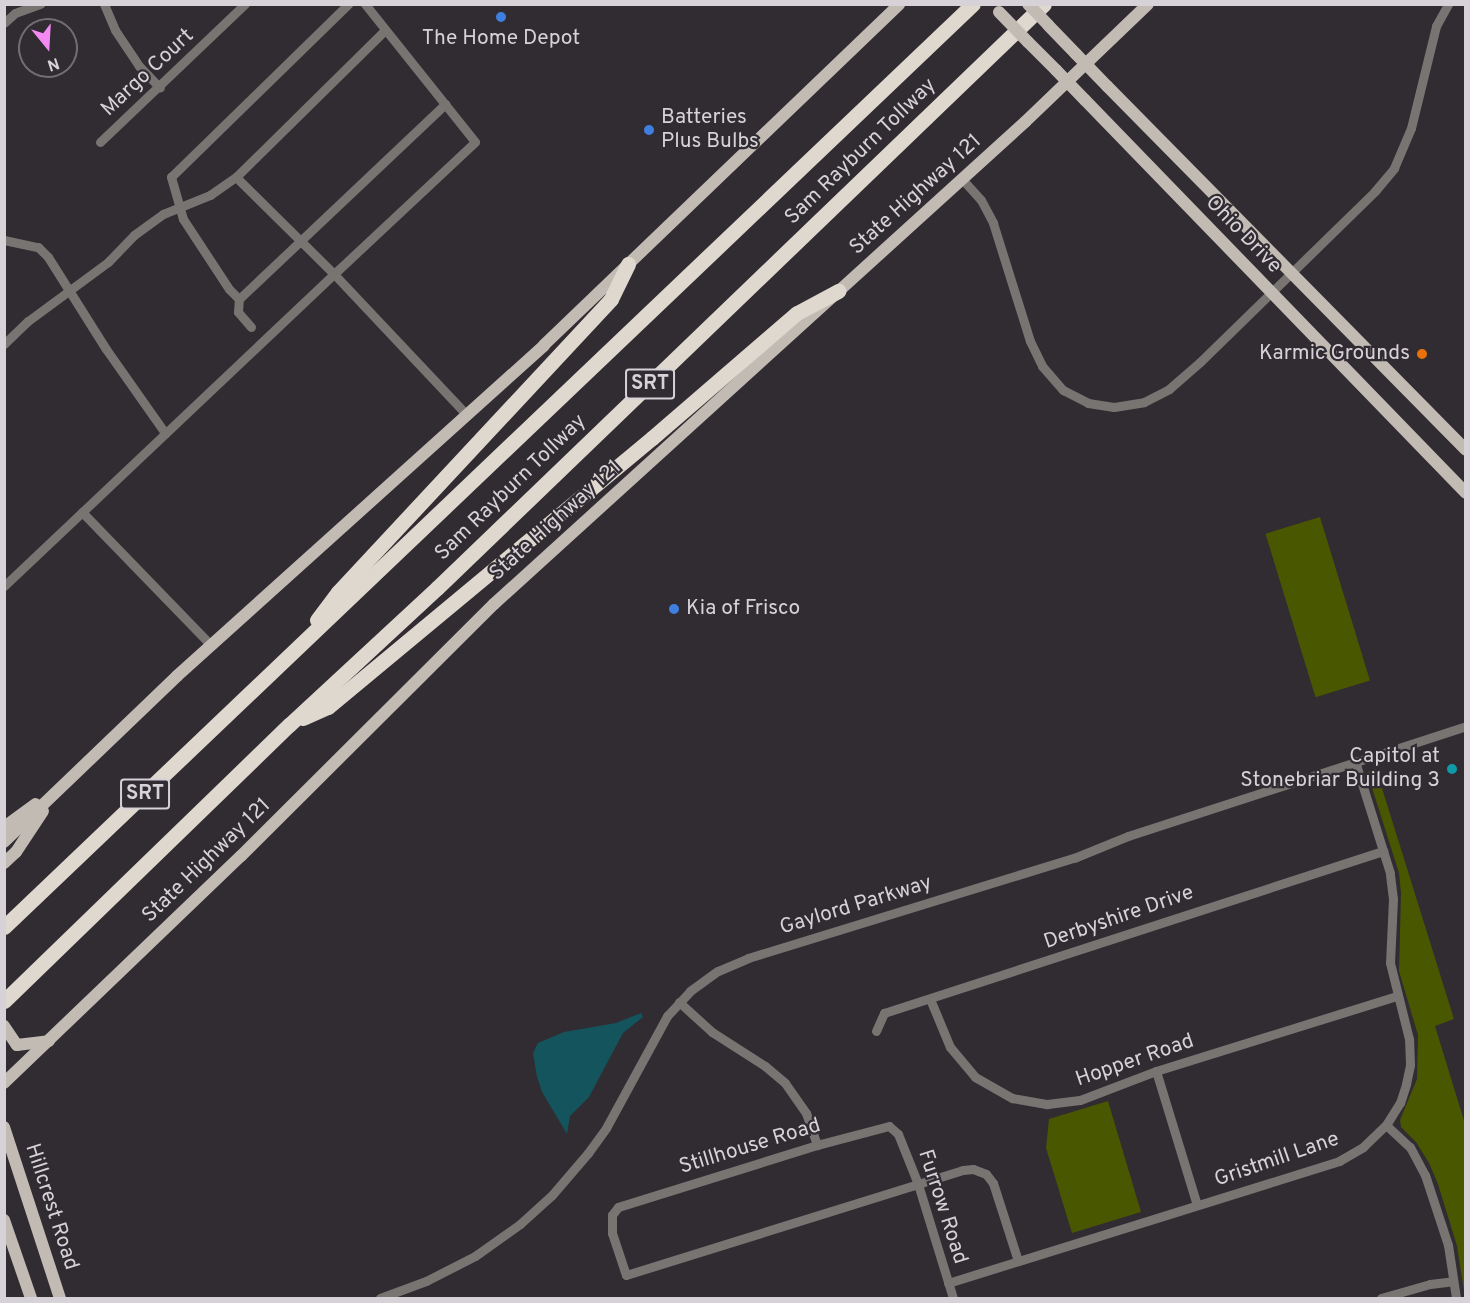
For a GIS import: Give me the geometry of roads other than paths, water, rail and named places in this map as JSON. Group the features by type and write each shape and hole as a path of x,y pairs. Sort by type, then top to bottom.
{"highway":[{"name":"Sam Rayburn Tollway","path":"4,927 973,4"},
{"name":"Sam Rayburn Tollway","path":"4,1001 289,725 436,588 1044,4"},
{"path":"286,660 338,592 611,299 628,264"},
{"path":"289,725 328,707 652,438 797,313 838,291"}],"main road":[{"path":"4,842 211,645 468,415 899,4"},
{"name":"Ohio Drive","path":"992,4 1466,493"},
{"name":"Ohio Drive","path":"1028,4 1466,450"},
{"name":"State Highway 121","path":"4,1083 242,856 494,604 962,179 1148,4"},
{"path":"4,827 55,793"},
{"path":"4,863 16,852 55,793"},
{"path":"4,1026 17,1045 49,1041"},
{"name":"Hillcrest Road","path":"4,1127 60,1299"},
{"path":"4,1220 31,1299"}],"street":[{"path":"4,23 15,13 40,4"},
{"path":"104,4 115,30 139,66 160,88"},
{"name":"Margo Court","path":"100,142 160,88 245,4"},
{"path":"251,327 238,312 239,299 183,219 171,177 348,4"},
{"path":"4,585 475,141 365,4"},
{"path":"962,179 981,201 993,223 1030,341 1042,366 1063,390 1088,403 1114,407 1144,402 1169,389 1200,362 1375,191 1394,168 1410,128 1436,26 1448,4"},
{"path":"4,344 28,321 108,262 134,235 162,214 210,195 236,177 385,30"},
{"path":"239,299 445,104"},
{"path":"236,177 302,241 468,415"},
{"path":"4,240 38,247 48,257 165,433"},
{"path":"82,512 211,645"},
{"name":"Gaylord Parkway","path":"380,1299 432,1279 475,1256 520,1224 552,1195 583,1160 606,1128 655,1035 679,1002 709,977 748,958 1074,858 1128,836 1466,726"},
{"name":"Gristmill Lane","path":"948,1282 1340,1161 1363,1147 1386,1125 1400,1103 1410,1065 1408,1033 1390,963 1392,886 1355,761"},
{"name":"Derbyshire Drive","path":"876,1031 884,1013 1383,851"},
{"name":"Hopper Road","path":"930,999 945,1039 959,1061 980,1082 1012,1098 1038,1104 1070,1102 1156,1071 1397,996"},
{"path":"679,1002 712,1032 765,1066 785,1083 806,1113 817,1145"},
{"path":"1156,1071 1197,1205"},
{"path":"1386,1125 1410,1147 1425,1175 1448,1245 1456,1299"},
{"name":"Stillhouse Road","path":"893,1129 883,1126 618,1207 612,1215 612,1233 626,1275 918,1184"},
{"name":"Furrow Road","path":"893,1129 901,1140 918,1184 953,1299"},
{"path":"918,1184 969,1169 986,1174 994,1186 1018,1261"},
{"path":"1381,1299 1430,1284 1453,1281"}],"water":[{"path":"641,1013 643,1017 623,1033 589,1097 570,1116 567,1134 542,1092 537,1077 533,1053 538,1043 564,1032 616,1023"}],"place":[{"name":"The Home Depot","path":"501,17"},
{"name":"Batteries Plus Bulbs","path":"649,130"},
{"name":"Karmic Grounds","path":"1422,354"},
{"name":"Kia of Frisco","path":"674,609"},
{"name":"Capitol at Stonebriar Building 3","path":"1452,769"}]}
